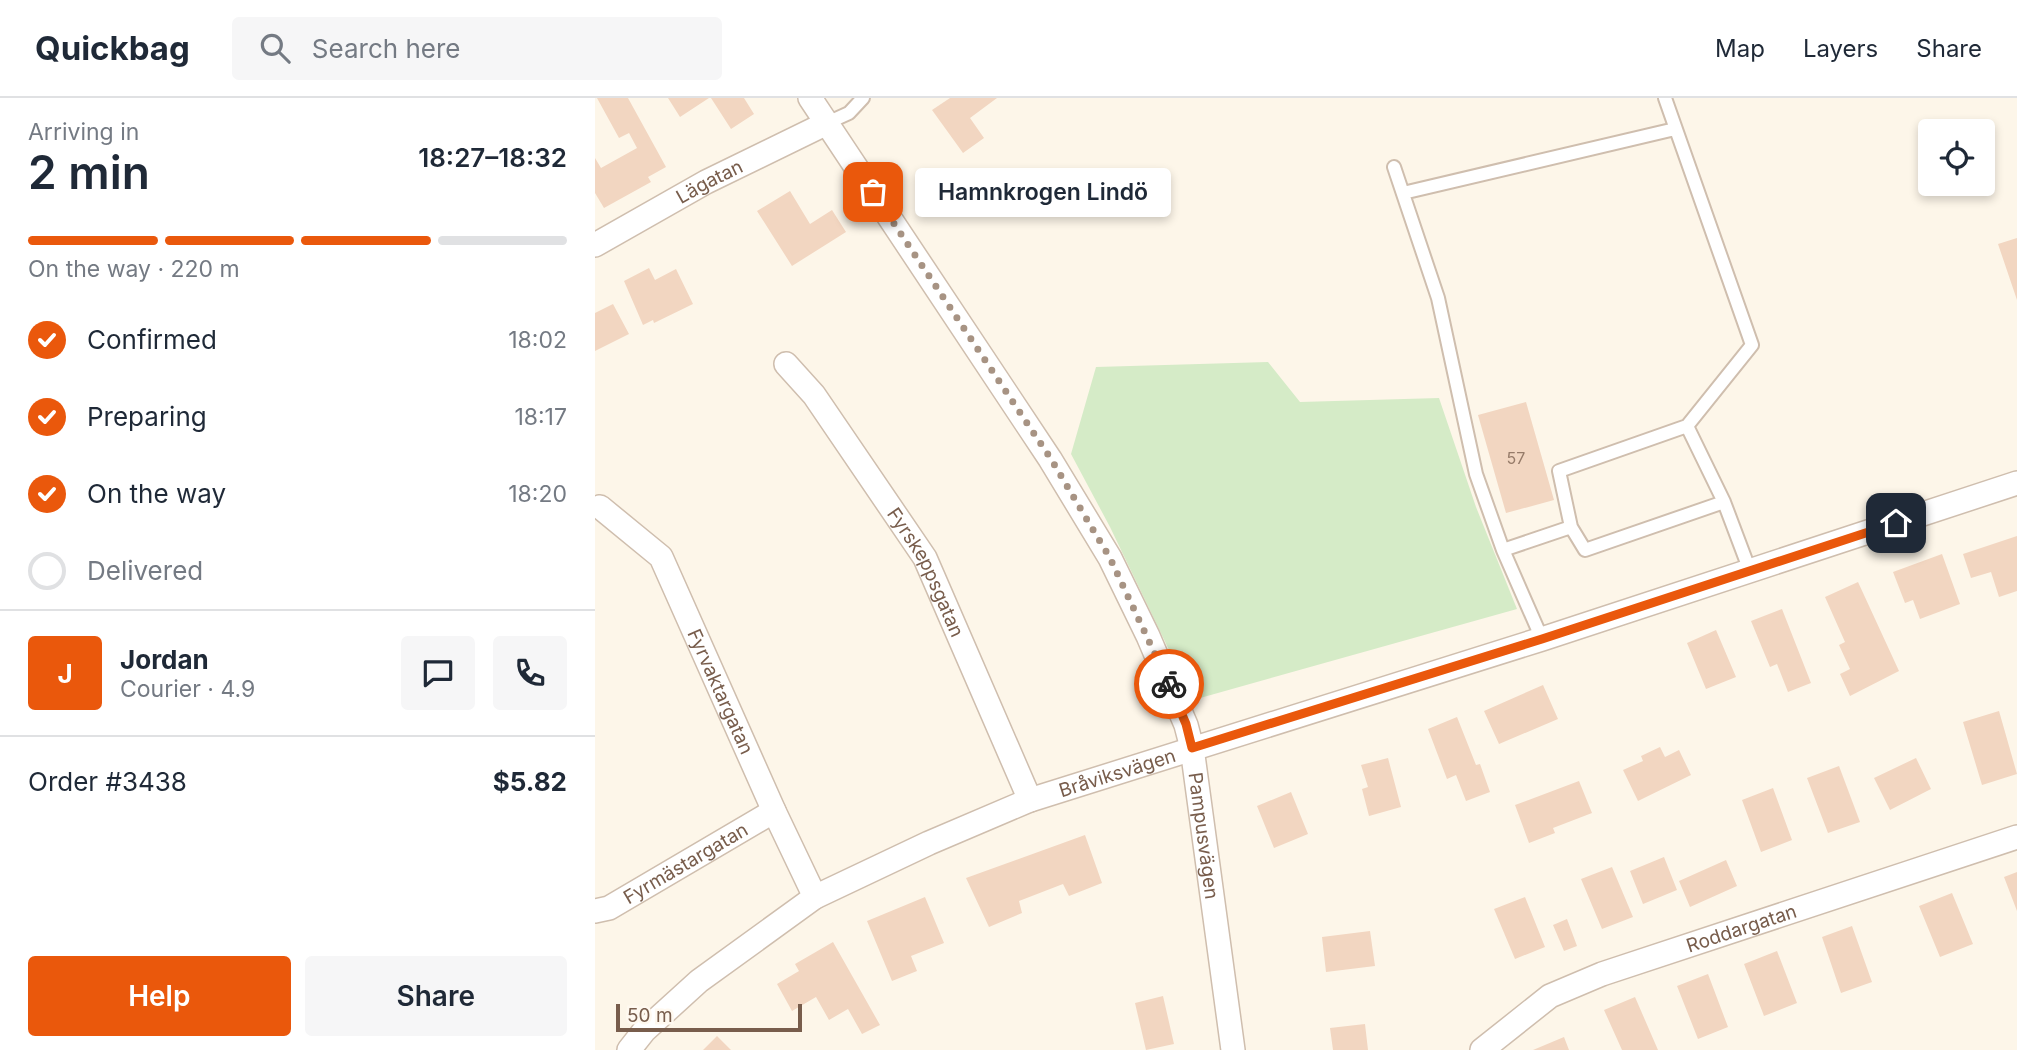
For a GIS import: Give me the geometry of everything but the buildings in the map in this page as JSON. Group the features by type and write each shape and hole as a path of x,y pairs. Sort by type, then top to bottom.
{"street":[{"name":"Pampusvägen","path":"810,98 1051,459 1110,558 1148,636 1186,724 1192,748 1233,1050"},
{"name":"Lägatan","path":"595,245 706,182 827,123"},
{"name":"Fyrskeppsgatan","path":"786,364 814,395 925,558 1030,800"},
{"name":"Bråviksvägen","path":"629,1050 644,1031 699,981 815,897 929,843 1030,800 1542,639 2017,482"},
{"name":"Fyrvaktargatan","path":"600,507 661,557 815,897"},
{"name":"Fyrmästargatan","path":"595,911 608,908 774,811"},
{"name":"Roddargatan","path":"1482,1050 1550,996 1602,974 2017,837"}],"lane":[{"path":"827,123 849,113 863,98"},
{"path":"1665,98 1752,345 1687,426 1559,471 1571,527 1585,550 1724,502"},
{"path":"1403,193 1675,130"},
{"path":"1395,167 1438,298 1476,474 1503,550 1542,639"},
{"path":"1687,426 1724,502 1750,571"},
{"path":"1503,550 1571,527"}],"green space":[{"path":"1268,362 1300,402 1439,398 1476,507 1517,609 1193,700 1110,527 1071,454 1096,367"}],"way so far":[{"path":"873,192 1051,459 1110,558 1169,684"}],"place":[{"name":"Hamnkrogen Lindö","path":"873,192"}],"route":[{"path":"1169,684 1186,724 1192,748 1542,639 1896,523"}]}
